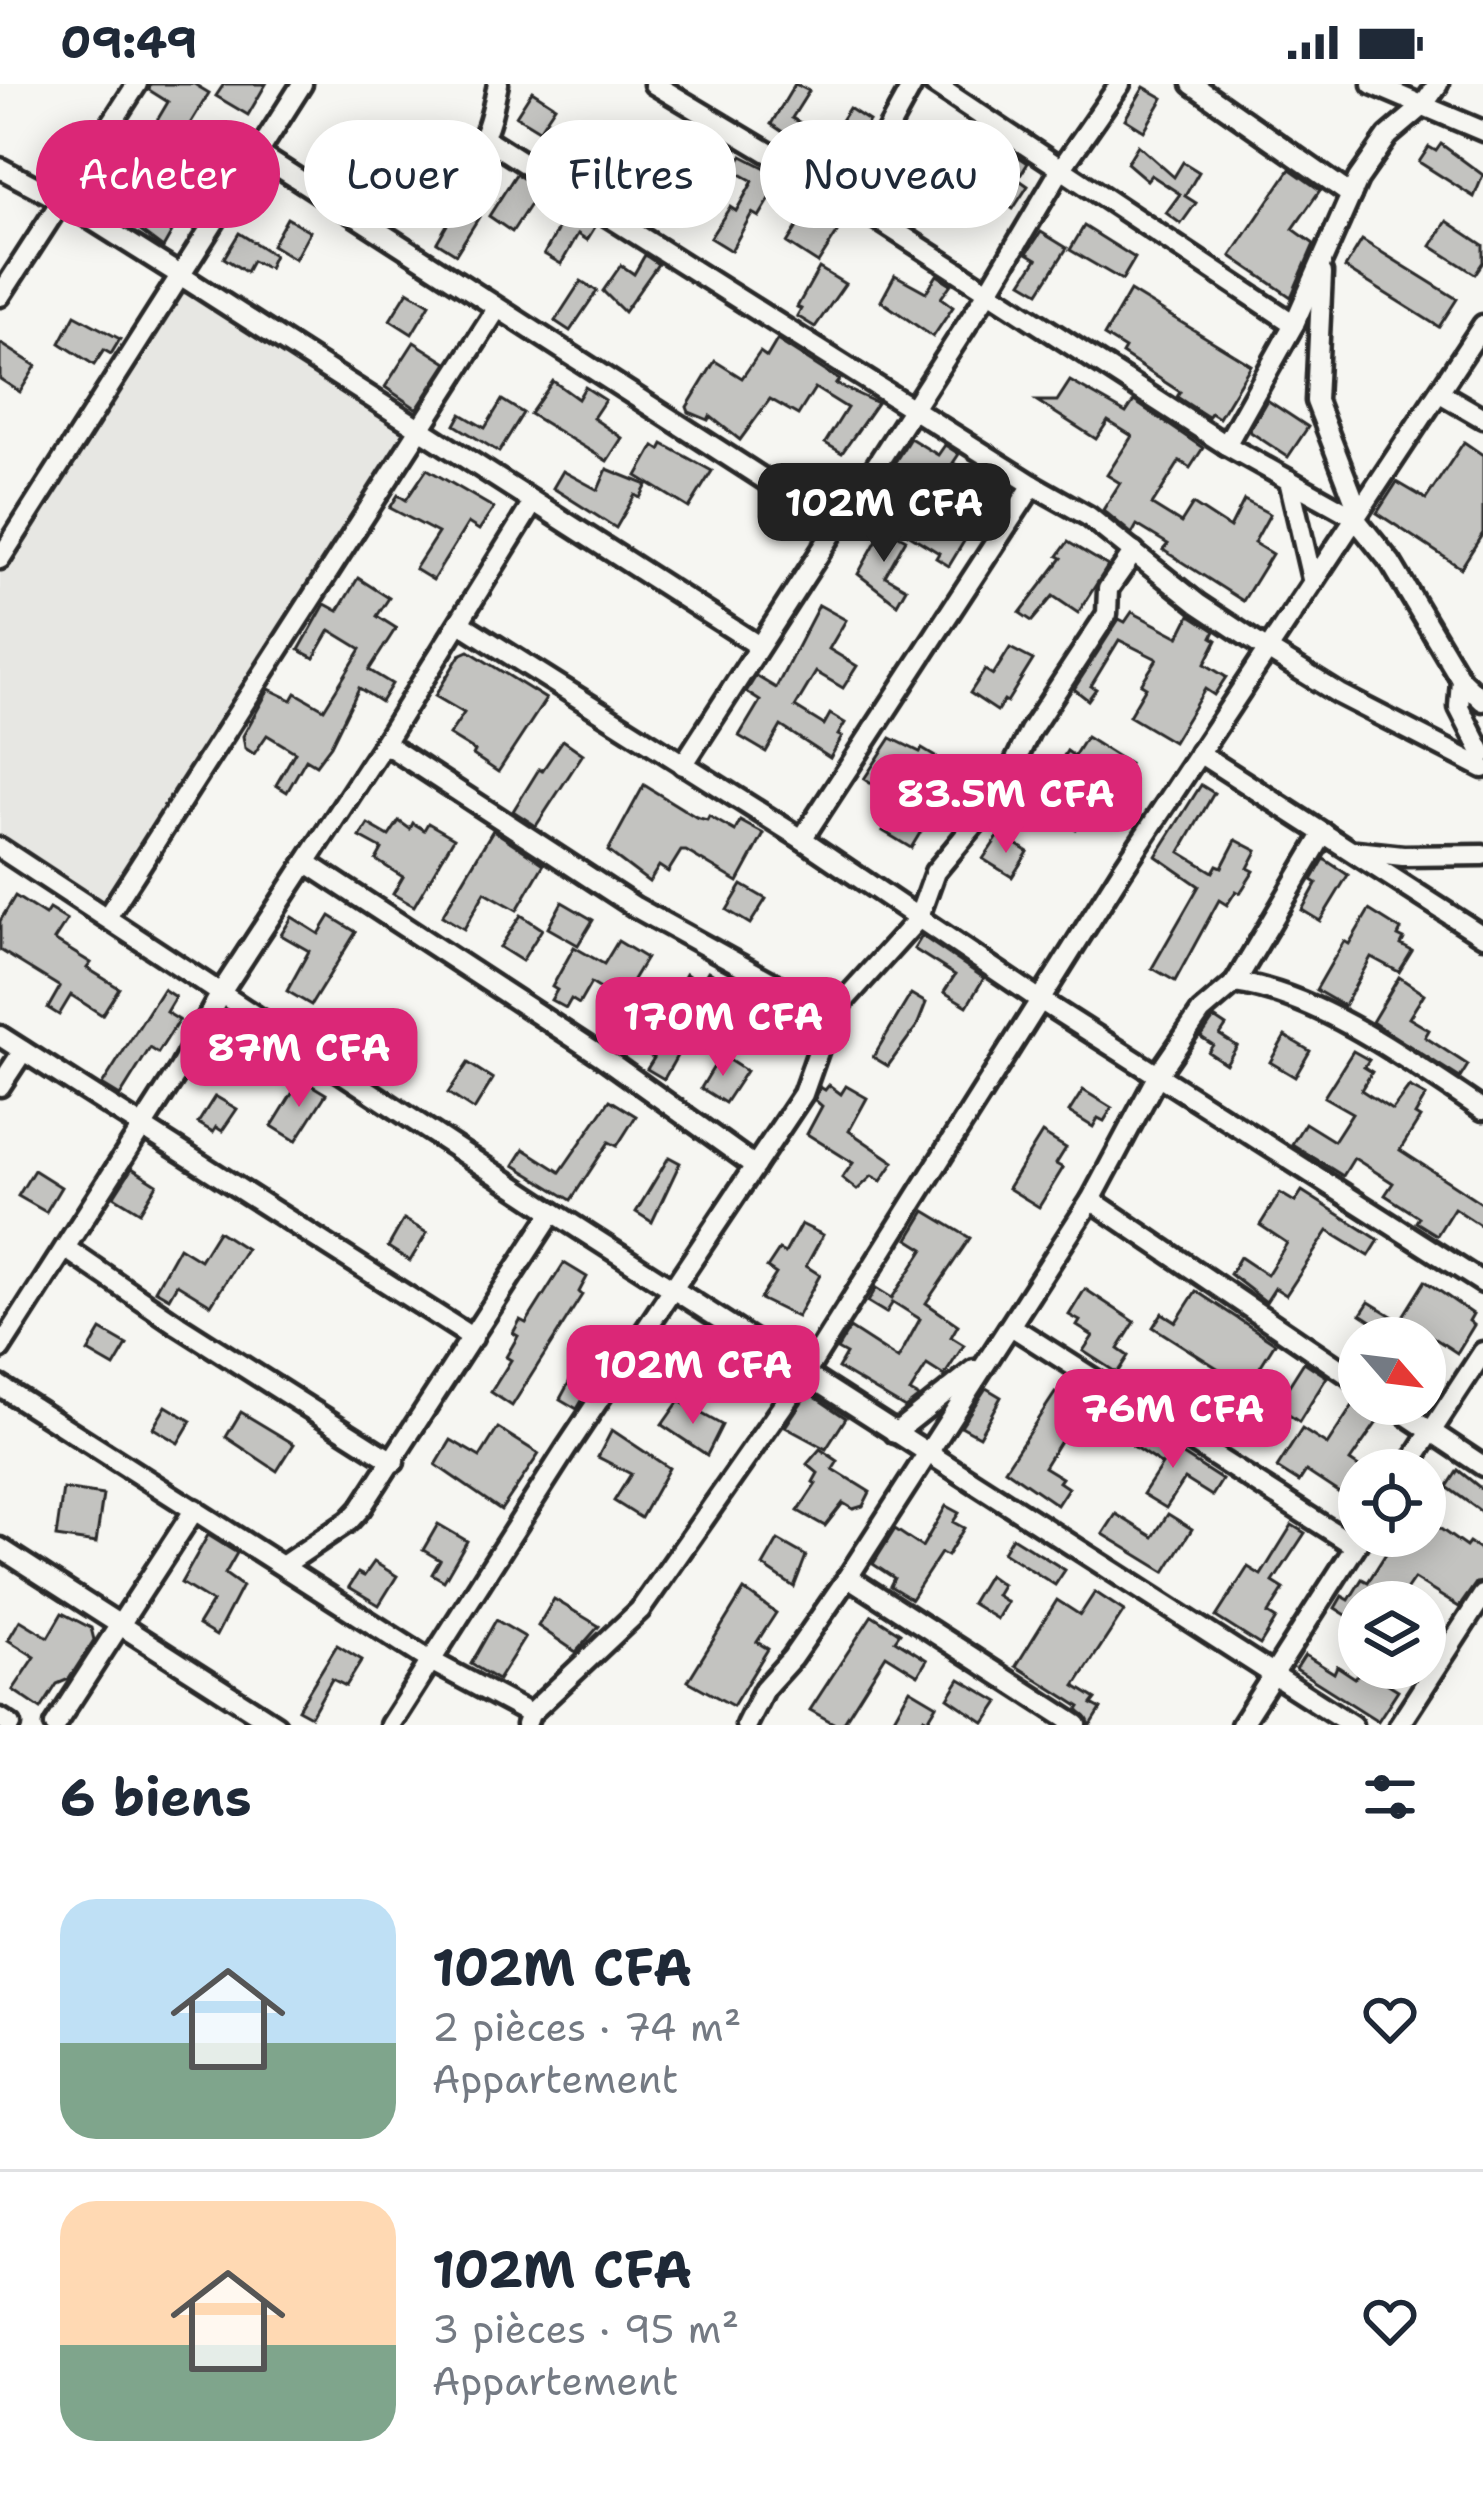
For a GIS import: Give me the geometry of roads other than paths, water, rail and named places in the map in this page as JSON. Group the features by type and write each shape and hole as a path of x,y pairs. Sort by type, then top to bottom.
{"street":[{"path":"114,120 136,84"},
{"path":"280,120 302,84"},
{"path":"488,120 498,84"},
{"path":"654,84 760,148"},
{"path":"893,120 913,84"},
{"path":"934,84 1294,325"},
{"path":"682,765 988,292 1061,169 1120,84"},
{"path":"1192,84 1352,195"},
{"path":"1372,84 1483,130"},
{"path":"1226,445 1294,325 1374,154 1422,107 1438,84"},
{"path":"502,149 1088,516 1198,604 1266,649 1339,694 1483,768"},
{"path":"0,168 36,187"},
{"path":"0,296 46,228"},
{"path":"105,228 759,646"},
{"path":"0,559 213,228"},
{"path":"377,228 836,525"},
{"path":"890,228 1226,445 1356,513"},
{"path":"1322,262 1316,401 1356,513 1462,680 1483,700"},
{"path":"107,917 497,309"},
{"path":"0,1386 528,1719 640,1610 805,1374 1266,649 1483,325"},
{"path":"1440,393 1483,418"},
{"path":"1289,481 1312,579"},
{"path":"802,838 1033,485"},
{"path":"0,1349 533,503"},
{"path":"390,1725 803,1094 831,1015 918,919 935,872 999,795 1030,731 1107,614 1108,589 1134,552"},
{"path":"460,623 802,838 1040,1000 1483,1283"},
{"path":"1462,680 1459,707 1483,754"},
{"path":"384,743 635,907 831,1015"},
{"path":"1199,753 1483,936"},
{"path":"746,1725 764,1689 792,1658 848,1577 1091,1200 1159,1073 1201,1012 1235,983 1324,832"},
{"path":"0,848 553,1212 1352,1725"},
{"path":"1352,850 1403,856 1483,855"},
{"path":"307,862 600,1055 754,1166"},
{"path":"1235,983 1263,987 1334,1019 1483,1110"},
{"path":"0,1036 473,1338"},
{"path":"0,1087 23,1051"},
{"path":"1091,1200 1338,1368"},
{"path":"284,1564 350,1521 394,1462 553,1212"},
{"path":"65,1248 394,1462"},
{"path":"1011,1326 1338,1528"},
{"path":"1419,1449 1483,1352"},
{"path":"895,1433 988,1360"},
{"path":"1420,1425 1483,1466"},
{"path":"55,1725 194,1509"},
{"path":"0,1548 276,1725"},
{"path":"1241,1725 1348,1557"},
{"path":"848,1577 1077,1725"},
{"path":"1399,1725 1483,1595"},
{"path":"0,1718 10,1725"}]}
